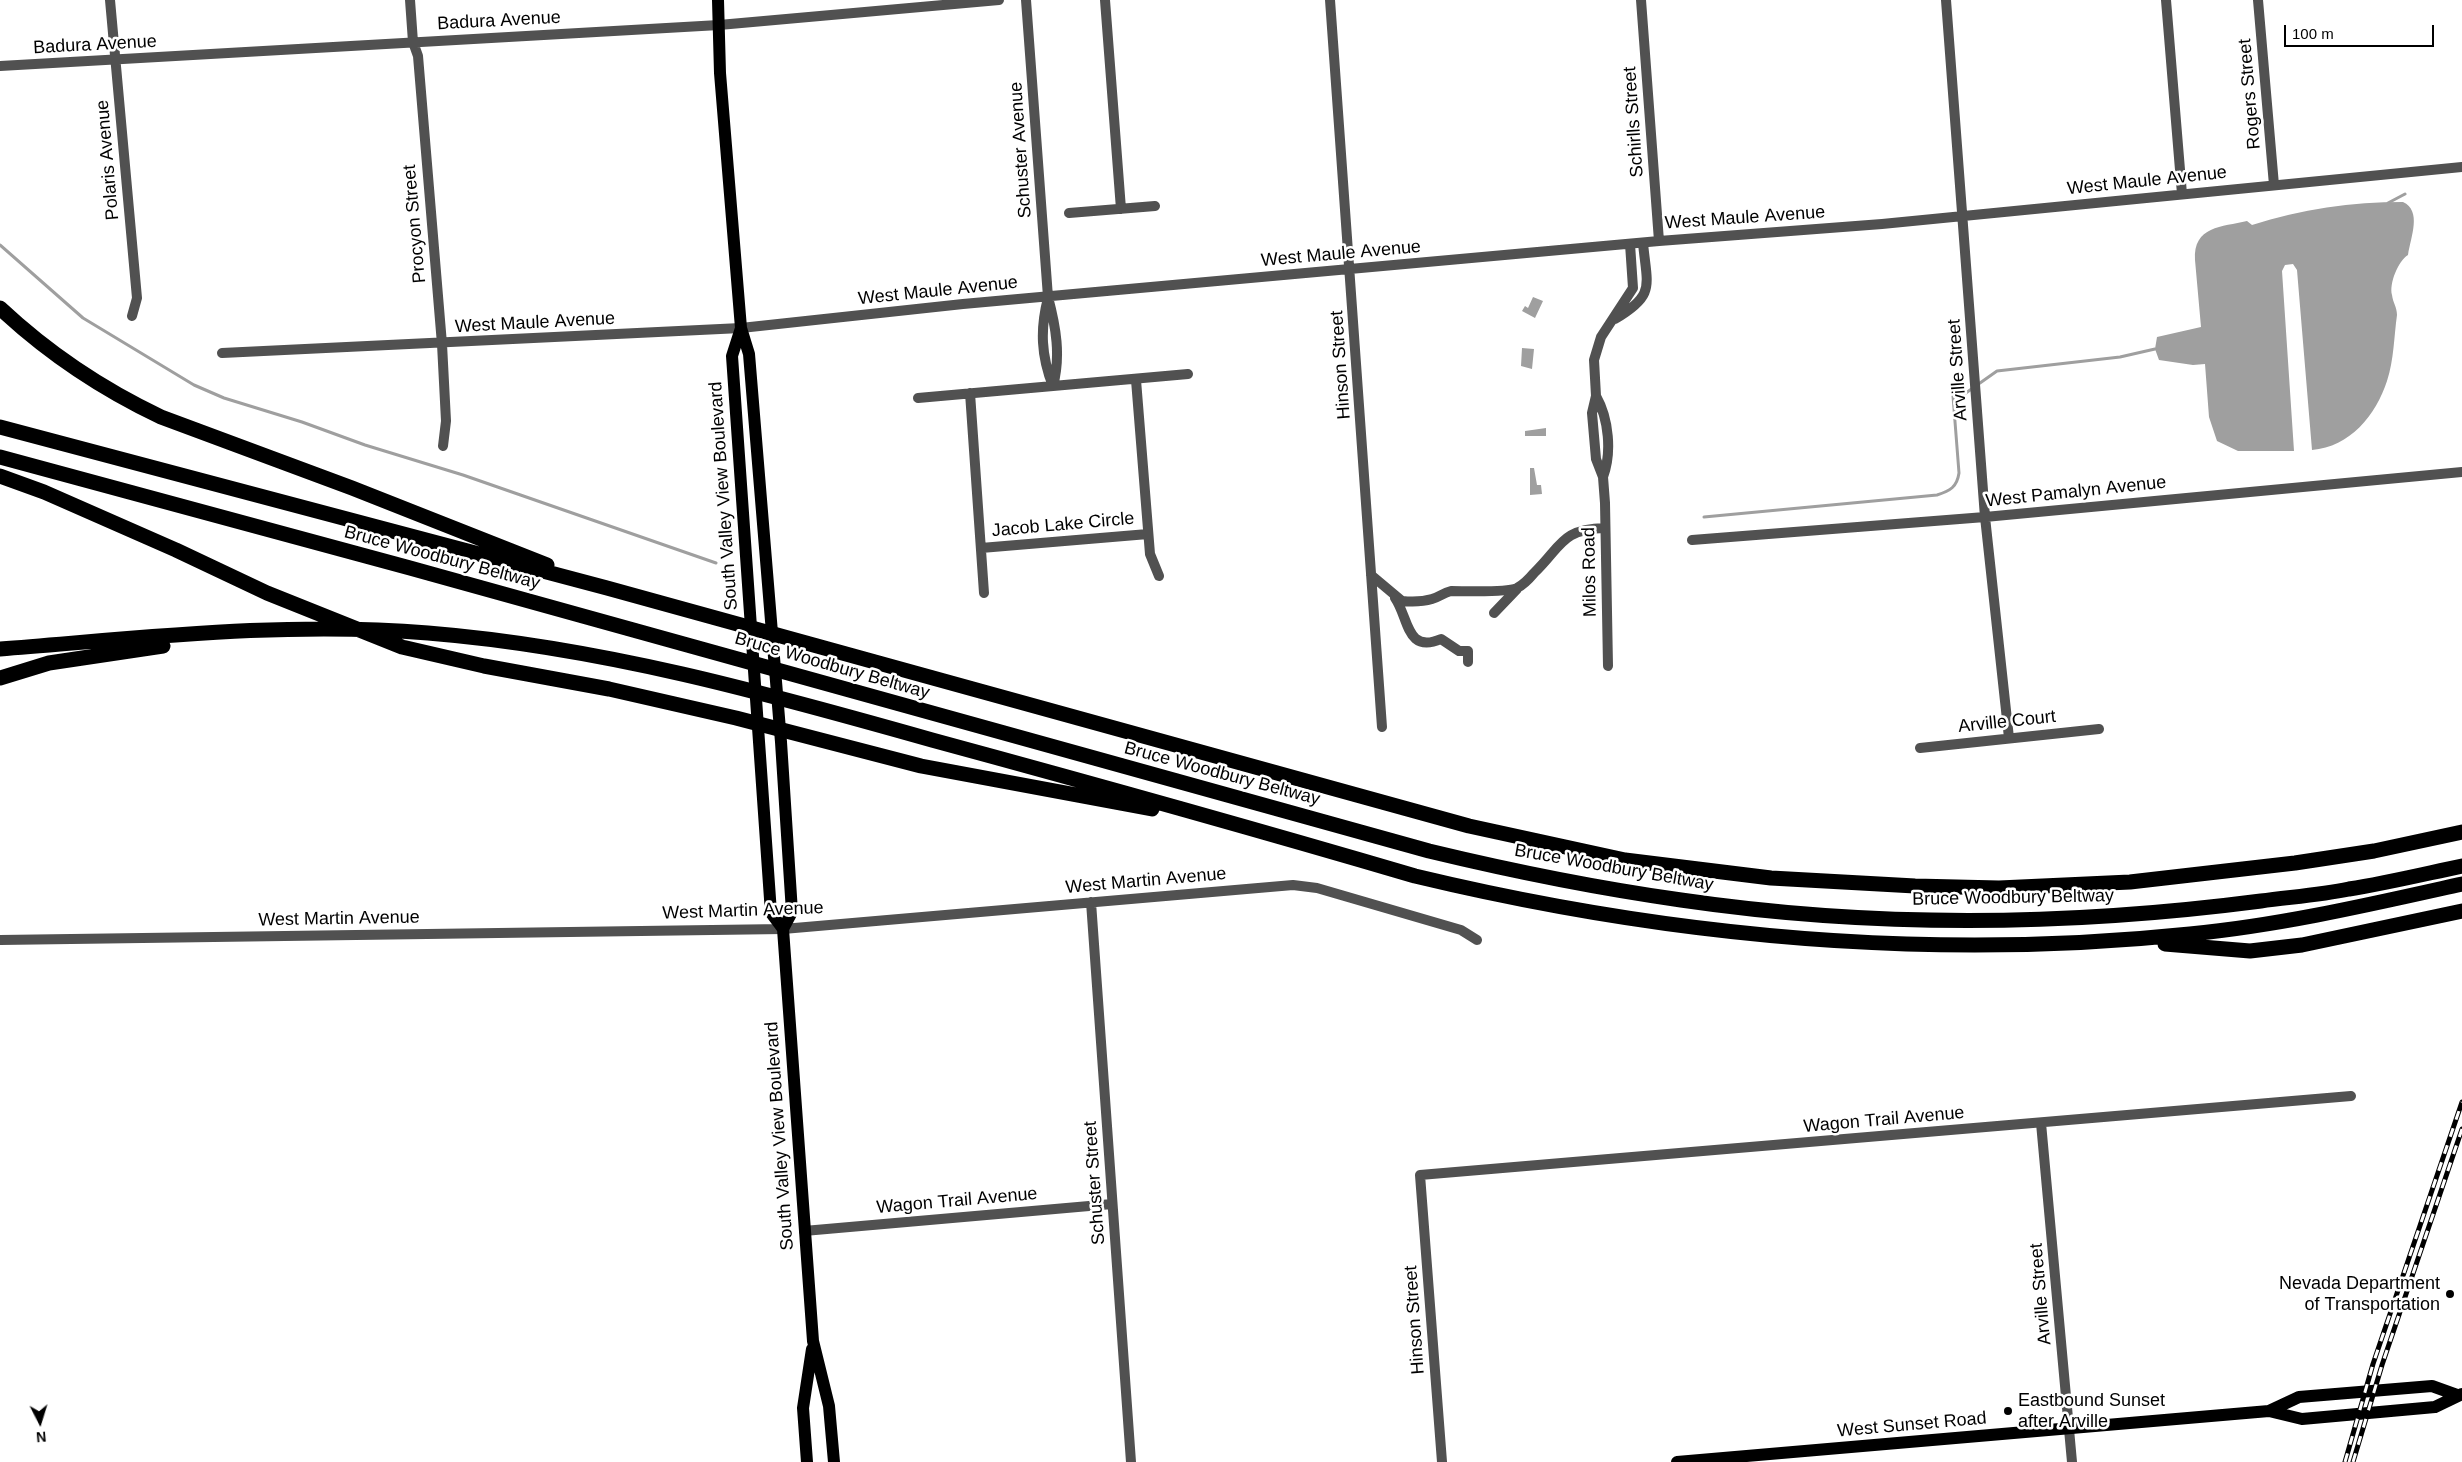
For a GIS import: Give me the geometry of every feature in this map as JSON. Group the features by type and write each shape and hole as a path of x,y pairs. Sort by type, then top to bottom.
{"highway":[{"path":"0,308 28,334 83,374 134,404 161,417 352,488 607,588"},
{"name":"Bruce Woodbury Beltway","path":"0,427 607,588 1469,826 1625,860 1771,878 1915,886 1999,888 2130,882 2295,863 2462,832"},
{"name":"Bruce Woodbury Beltway","path":"0,457 410,568 1429,851 1552,878 1681,900 1772,910 1877,918 1986,920 2089,918 2183,910 2349,890 2462,866"},
{"path":"0,476 44,492 310,610 402,647 484,666 609,689 727,716 948,772 1240,825"},
{"path":"0,649 204,632 316,630 428,633 546,646 654,666 826,710 1240,825 1415,876 1492,894 1628,919 1694,928 1869,944 1988,946 2117,940 2233,929 2317,915 2462,884"},
{"path":"0,678 49,663 136,649 316,630"},
{"path":"2400,845 2462,824"},
{"path":"2117,940 2250,951 2302,945 2462,911"}],"main road":[{"name":"South Valley View Boulevard","path":"718,0 720,73 741,328 750,354 781,742 792,912 783,929 804,1231 813,1341 829,1406 834,1462"},
{"name":"South Valley View Boulevard","path":"741,328 732,356 747,581 771,913 783,929"},
{"name":"South Valley View Boulevard","path":"808,1462 803,1408 813,1341"},
{"name":"West Sunset Road","path":"2268,1411 2299,1397 2432,1386 2460,1394"},
{"name":"West Sunset Road","path":"1677,1462 1759,1458 2268,1411 2302,1419 2435,1408 2460,1394"}],"street":[{"name":"Polaris Avenue","path":"110,0 137,298 132,316"},
{"name":"Procyon Street","path":"410,0 413,42 418,56 442,344 446,421 443,446"},
{"name":"Badura Avenue","path":"0,66 719,25 1000,0"},
{"name":"Schuster Avenue","path":"1026,0 1048,297"},
{"path":"1105,0 1120,209"},
{"name":"Hinson Street","path":"1330,0 1382,728"},
{"name":"Schirlls Street","path":"1641,0 1659,241"},
{"name":"Arville Street","path":"1946,0 1985,517 2009,738"},
{"path":"2166,0 2182,194"},
{"name":"Rogers Street","path":"2258,0 2274,185"},
{"name":"West Maule Avenue","path":"222,353 442,344 741,328 1048,297 1659,241 1963,216 2462,167"},
{"path":"1068,214 1155,206"},
{"name":"Milos Road","path":"1613,320 1634,308 1643,296 1646,281 1643,243"},
{"name":"Milos Road","path":"1608,666 1603,477 1608,459 1604,413 1596,396 1595,354 1601,337 1633,288 1630,244"},
{"path":"1048,297 1055,321 1058,366 1053,386"},
{"path":"918,398 1136,380 1145,376 1188,374"},
{"name":"Jacob Lake Circle","path":"1136,380 1148,534 1152,564 1159,576"},
{"name":"Jacob Lake Circle","path":"970,393 984,594"},
{"name":"West Pamalyn Avenue","path":"1692,540 1985,517 2462,472"},
{"path":"1494,613 1544,563 1564,538 1572,533 1591,528 1605,528"},
{"name":"Jacob Lake Circle","path":"981,548 1148,534"},
{"path":"1371,575 1402,601 1410,602 1434,598 1442,593 1508,591 1517,588"},
{"path":"1394,595 1403,609 1410,633 1414,638 1427,643 1441,639 1459,651 1468,651 1468,662"},
{"name":"Arville Court","path":"1920,748 2098,729"},
{"name":"West Martin Avenue","path":"0,940 783,929 1293,885 1317,888 1461,930 1477,940"},
{"name":"Schuster Street","path":"1091,902 1130,1462"},
{"name":"Wagon Trail Avenue","path":"1420,1175 2351,1096"},
{"name":"Arville Street","path":"2041,1123 2072,1462"},
{"name":"Hinson Street","path":"1420,1175 1442,1462"},
{"name":"Wagon Trail Avenue","path":"804,1231 1112,1204"}],"shaded area":[{"path":"2403,202 2412,211 2414,218 2413,232 2408,255 2398,267 2391,290 2397,315 2389,373 2382,394 2368,417 2350,436 2326,448 2312,450 2297,270 2293,264 2285,265 2282,271 2294,451 2238,451 2217,441 2209,417 2205,364 2193,365 2159,360 2155,349 2157,337 2201,327 2195,260 2199,240 2211,230 2247,221 2252,225 2270,219 2327,207"},
{"path":"1533,297 1543,301 1535,318 1522,311 1525,306 1528,308"},
{"path":"1522,348 1534,349 1532,369 1521,366"},
{"path":"1546,428 1546,436 1525,436 1525,431"},
{"path":"1530,468 1534,468 1537,485 1541,485 1542,494 1530,495"}],"waterway":[{"path":"2388,203 2405,194"},
{"path":"0,245 83,318 194,385 224,398 463,475 716,563"},
{"path":"1704,517 1937,495 1955,485 1959,473 1953,396 1963,395 1997,371 2120,357 2155,349"}],"railway":[{"path":"2345,1462 2373,1364 2462,1102"},
{"path":"2353,1462 2382,1365 2462,1129"}],"place":[{"name":"Nevada Department of Transportation","path":"2450,1294"},
{"name":"Eastbound Sunset after Arville","path":"2008,1411"}]}
